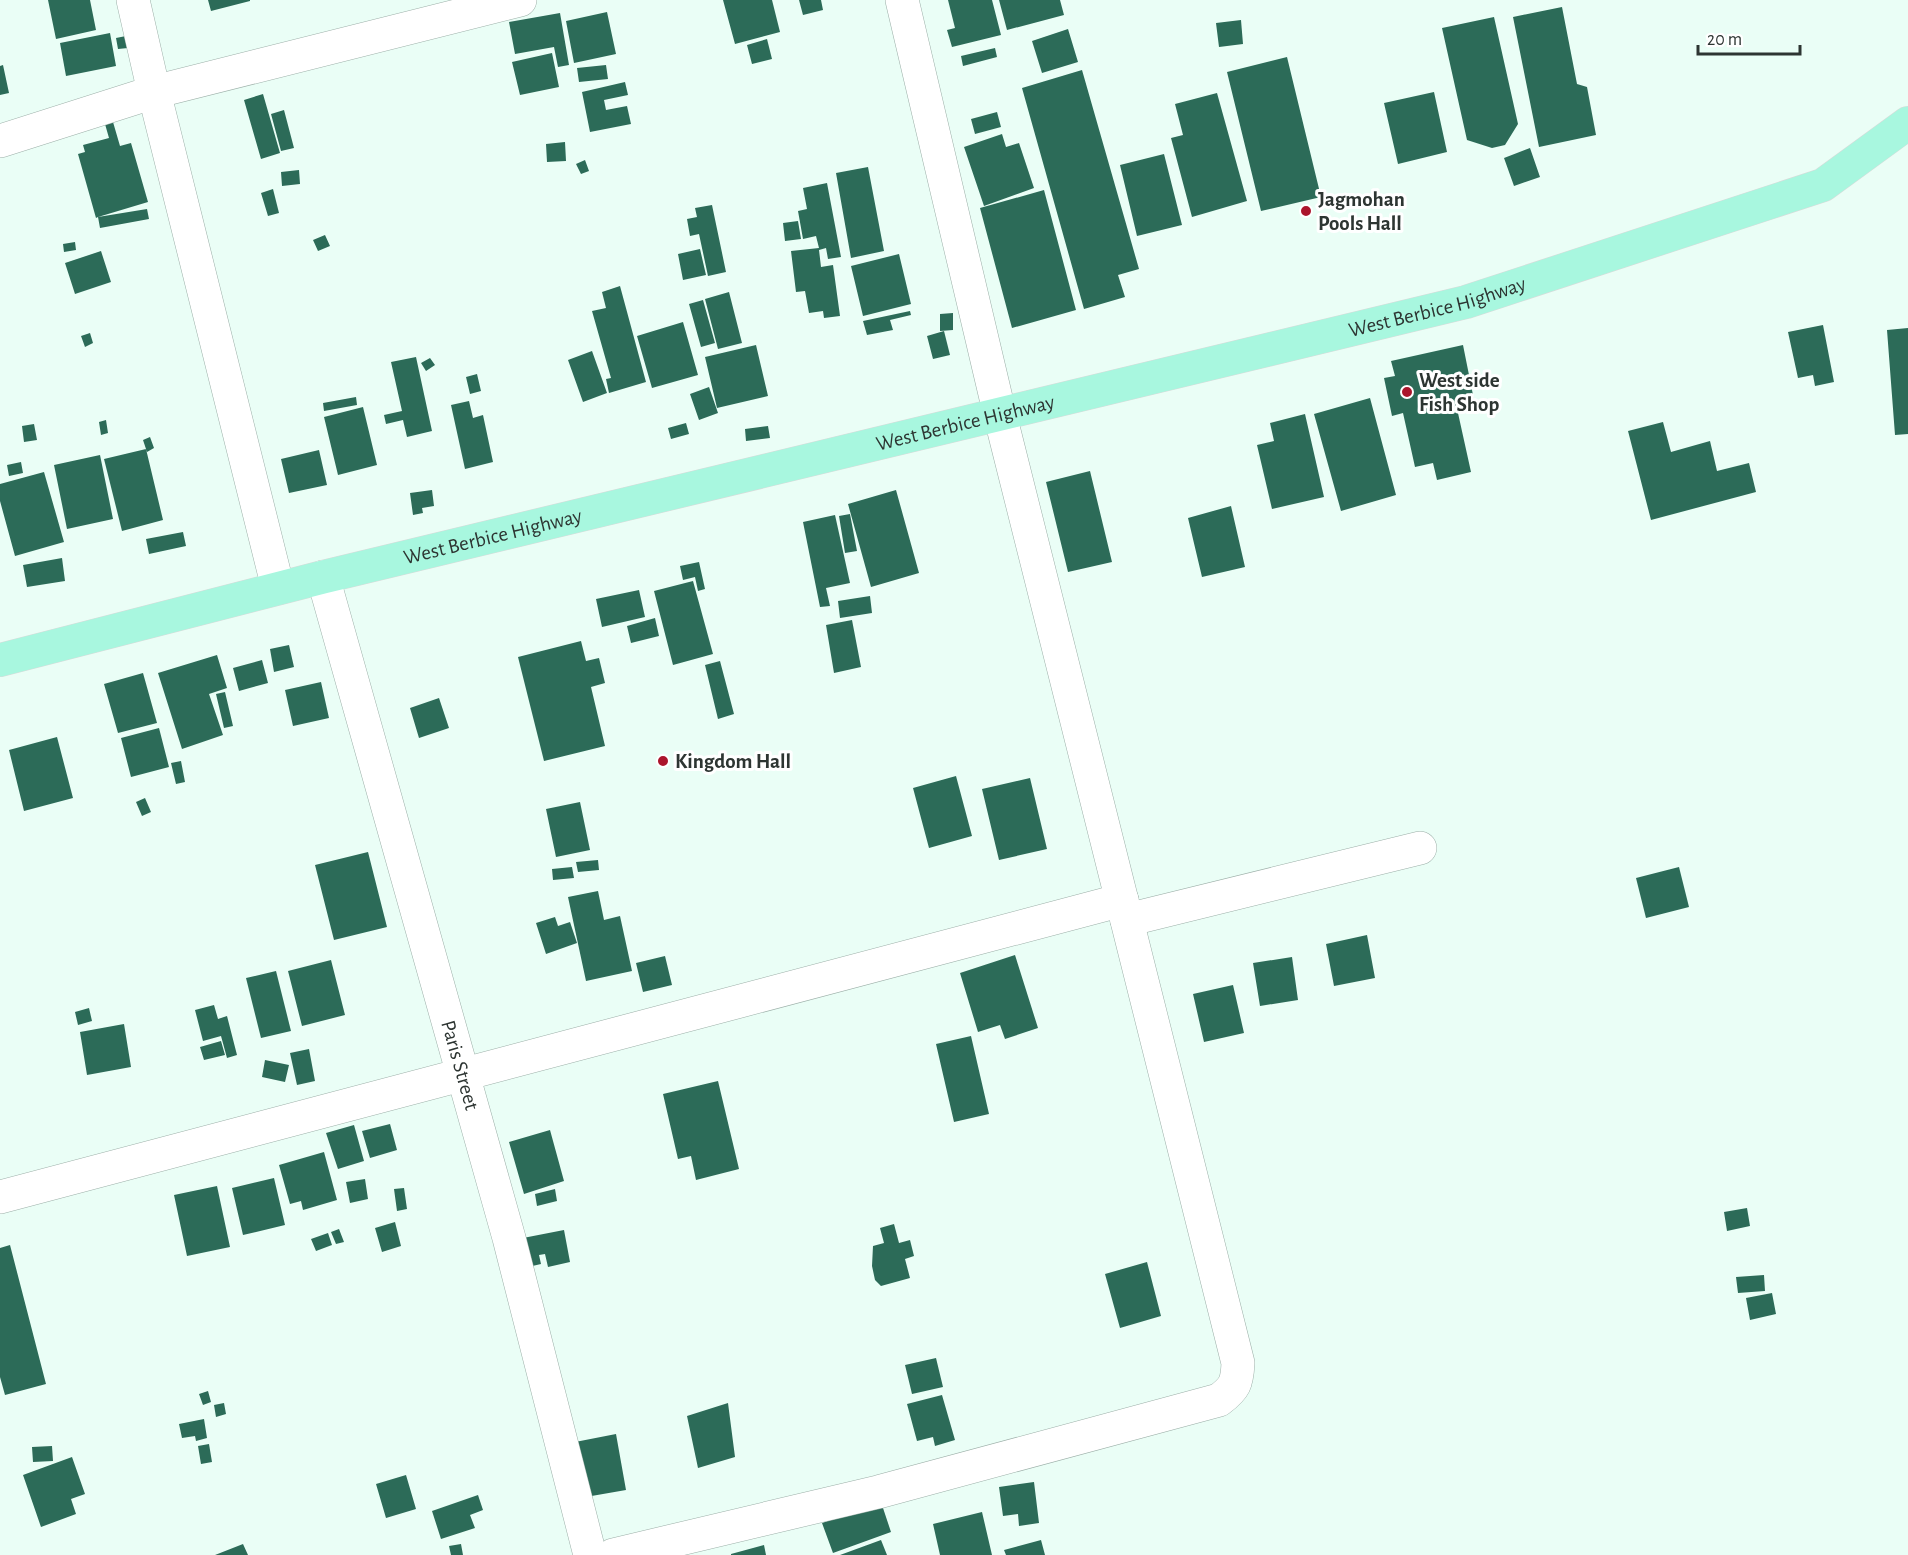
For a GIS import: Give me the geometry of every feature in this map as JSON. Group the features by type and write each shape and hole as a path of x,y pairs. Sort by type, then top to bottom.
{"main road":[{"name":"West Berbice Highway","path":"0,660 322,577 1466,302 1823,185 1908,123"}],"street":[{"path":"134,0 154,92 278,588"},
{"path":"0,141 154,92 520,0"},
{"path":"613,1555 878,1492 1219,1400 1232,1390 1237,1380 1238,1363 1000,415 902,0"},
{"name":"Paris Street","path":"322,577 509,1238 590,1555"},
{"path":"0,1197 462,1074 1124,910 1420,848"}],"building":[{"path":"48,0 90,0 96,30 56,39"},
{"path":"208,0 250,0 250,1 211,11"},
{"path":"723,0 772,0 780,32 735,44"},
{"path":"799,0 821,0 823,10 803,15"},
{"path":"948,0 992,0 1001,35 952,47 947,30 955,28"},
{"path":"999,0 1060,0 1064,15 1007,30"},
{"path":"1562,7 1577,84 1587,87 1596,135 1539,147 1513,17"},
{"path":"607,12 616,54 574,63 566,21"},
{"path":"560,13 569,65 558,67 554,47 515,54 509,22"},
{"path":"1494,17 1518,124 1505,145 1492,148 1467,140 1442,28"},
{"path":"1241,20 1243,44 1219,47 1216,23"},
{"path":"1068,29 1078,62 1042,73 1032,41"},
{"path":"110,33 116,66 66,76 60,43"},
{"path":"126,36 128,48 118,49 116,38"},
{"path":"767,39 772,59 752,64 747,45"},
{"path":"995,48 997,57 963,66 961,56"},
{"path":"552,53 559,87 520,95 512,62"},
{"path":"1287,57 1321,197 1261,211 1227,72"},
{"path":"3,65 9,93 0,95 0,66"},
{"path":"606,65 608,79 579,82 577,68"},
{"path":"1082,70 1139,269 1118,275 1125,297 1084,309 1022,88"},
{"path":"625,82 628,95 604,100 606,110 627,106 631,124 590,132 582,92"},
{"path":"1434,92 1447,152 1398,164 1384,103"},
{"path":"1217,93 1247,201 1192,217 1171,138 1183,135 1175,104"},
{"path":"263,94 280,153 261,159 244,100"},
{"path":"284,110 294,148 281,151 271,114"},
{"path":"997,112 1001,127 975,134 971,119"},
{"path":"113,122 120,146 131,143 148,202 96,218 78,154 85,152 83,145 109,138 105,124"},
{"path":"1002,134 1006,147 1019,143 1034,188 984,206 964,147"},
{"path":"565,142 566,161 547,162 546,144"},
{"path":"1530,148 1540,177 1514,186 1504,158"},
{"path":"1164,154 1182,225 1137,236 1120,165"},
{"path":"585,160 589,171 581,174 576,164"},
{"path":"868,167 884,251 851,258 836,173"},
{"path":"299,170 300,184 282,186 281,172"},
{"path":"827,183 841,257 828,259 826,248 819,250 821,267 833,265 840,316 824,318 823,311 809,313 805,291 796,292 791,251 819,248 816,236 803,239 798,211 807,209 803,188"},
{"path":"273,189 279,213 268,216 261,193"},
{"path":"1044,190 1076,310 1012,328 980,208"},
{"path":"712,205 726,272 708,276 699,234 690,236 687,219 697,217 695,208"},
{"path":"147,209 149,219 100,228 98,217"},
{"path":"798,221 801,239 785,241 783,223"},
{"path":"325,235 330,246 318,251 313,240"},
{"path":"75,242 76,250 64,252 63,244"},
{"path":"700,249 706,275 683,280 678,254"},
{"path":"101,251 111,282 75,294 65,263"},
{"path":"899,254 911,304 863,316 851,266"},
{"path":"620,286 646,382 609,393 606,379 611,378 592,311 606,308 602,292"},
{"path":"729,292 742,343 718,349 705,299"},
{"path":"703,300 715,343 701,347 689,304"},
{"path":"910,311 911,315 890,320 893,330 867,335 863,321"},
{"path":"953,313 953,330 940,331 940,314"},
{"path":"683,322 698,375 652,388 637,336"},
{"path":"1823,325 1834,382 1815,386 1813,375 1798,378 1788,332"},
{"path":"1908,328 1908,434 1895,435 1887,330"},
{"path":"944,331 950,355 933,359 927,336"},
{"path":"90,333 93,343 85,347 81,336"},
{"path":"756,345 768,396 717,408 705,357"},
{"path":"1463,345 1474,400 1456,404 1471,472 1437,480 1433,463 1415,467 1403,413 1392,416 1384,378 1395,376 1391,361"},
{"path":"592,351 607,393 583,402 568,360"},
{"path":"416,357 432,431 407,437 403,420 386,424 384,415 402,411 391,362"},
{"path":"430,358 435,365 426,371 421,363"},
{"path":"477,374 481,391 470,394 466,377"},
{"path":"709,387 718,413 699,420 690,394"},
{"path":"356,397 357,405 324,411 323,403"},
{"path":"1370,398 1396,495 1341,511 1314,414"},
{"path":"469,401 473,418 483,415 493,462 465,469 451,405"},
{"path":"363,407 377,465 338,475 324,417"},
{"path":"1305,414 1324,497 1272,509 1257,445 1274,441 1270,423"},
{"path":"106,420 108,433 101,435 99,422"},
{"path":"1663,422 1671,452 1710,441 1717,471 1749,463 1756,492 1651,520 1628,431"},
{"path":"686,423 689,434 671,439 668,428"},
{"path":"34,424 37,440 24,442 22,426"},
{"path":"768,426 770,438 746,441 745,429"},
{"path":"150,437 154,448 147,452 143,440"},
{"path":"146,449 163,520 122,531 104,459"},
{"path":"319,450 327,485 289,493 281,459"},
{"path":"100,455 113,519 67,529 54,465"},
{"path":"21,462 23,473 9,476 7,465"},
{"path":"1090,471 1112,562 1068,572 1046,482"},
{"path":"44,472 64,542 15,556 0,501 0,484"},
{"path":"432,490 434,506 422,508 423,513 413,515 410,493"},
{"path":"896,490 919,573 871,587 848,504"},
{"path":"1231,506 1245,567 1202,577 1188,518"},
{"path":"850,514 857,551 845,553 839,516"},
{"path":"835,515 850,583 826,588 830,606 820,607 803,522"},
{"path":"183,532 186,546 149,554 146,539"},
{"path":"62,558 65,581 27,587 23,565"},
{"path":"699,562 705,589 698,591 695,577 683,580 680,566"},
{"path":"693,581 713,654 673,665 654,591"},
{"path":"639,590 645,617 602,627 596,599"},
{"path":"870,596 872,613 840,618 838,601"},
{"path":"655,618 659,636 631,643 627,626"},
{"path":"852,620 861,667 834,673 826,625"},
{"path":"581,641 586,661 599,658 605,683 591,687 605,746 544,761 518,657"},
{"path":"289,645 294,667 274,672 270,649"},
{"path":"217,655 227,688 209,694 223,735 182,749 158,673"},
{"path":"262,660 268,683 239,691 233,668"},
{"path":"720,661 734,714 718,719 705,665"},
{"path":"143,673 157,723 118,733 104,684"},
{"path":"321,682 329,718 293,726 285,690"},
{"path":"225,692 233,726 224,728 216,694"},
{"path":"439,698 449,728 419,738 410,708"},
{"path":"159,728 169,767 131,777 121,738"},
{"path":"57,737 73,798 24,811 9,750"},
{"path":"181,761 185,782 176,784 171,763"},
{"path":"956,776 972,836 929,848 913,788"},
{"path":"1030,778 1047,849 999,860 982,789"},
{"path":"145,798 151,812 142,816 136,802"},
{"path":"580,802 590,850 556,857 546,809"},
{"path":"368,852 387,927 334,940 315,865"},
{"path":"598,860 599,870 578,872 576,862"},
{"path":"572,867 574,878 553,880 552,869"},
{"path":"1679,867 1689,907 1646,918 1636,878"},
{"path":"598,891 604,920 620,916 632,971 586,981 568,897"},
{"path":"555,917 558,926 570,922 577,943 546,954 536,923"},
{"path":"1367,935 1375,978 1334,986 1326,944"},
{"path":"1015,955 1038,1028 1005,1039 1000,1025 978,1032 960,973"},
{"path":"665,956 672,985 643,992 636,963"},
{"path":"1292,957 1298,1000 1260,1006 1253,963"},
{"path":"331,960 345,1015 302,1026 288,971"},
{"path":"276,971 291,1031 261,1038 246,978"},
{"path":"1233,985 1244,1033 1204,1042 1193,994"},
{"path":"214,1005 218,1019 227,1016 237,1055 227,1058 221,1036 203,1041 195,1010"},
{"path":"89,1008 92,1021 78,1025 75,1012"},
{"path":"124,1024 131,1067 87,1075 80,1032"},
{"path":"971,1036 989,1114 954,1122 936,1044"},
{"path":"221,1041 225,1055 204,1060 200,1047"},
{"path":"309,1049 315,1081 297,1085 290,1053"},
{"path":"265,1060 289,1065 285,1082 262,1077"},
{"path":"718,1081 739,1169 696,1180 691,1156 678,1159 663,1094"},
{"path":"390,1124 397,1150 370,1158 362,1131"},
{"path":"354,1125 364,1161 338,1169 326,1133"},
{"path":"550,1130 564,1181 524,1194 509,1142"},
{"path":"324,1152 337,1200 303,1210 301,1201 290,1204 279,1165"},
{"path":"274,1178 285,1225 243,1235 232,1188"},
{"path":"365,1179 368,1199 350,1203 346,1182"},
{"path":"217,1186 230,1247 187,1256 174,1195"},
{"path":"404,1188 407,1209 397,1211 394,1189"},
{"path":"555,1189 557,1201 537,1206 535,1194"},
{"path":"1747,1208 1750,1226 1727,1231 1724,1212"},
{"path":"395,1222 401,1246 382,1252 375,1228"},
{"path":"894,1224 899,1243 910,1240 914,1256 905,1259 910,1278 881,1286 875,1280 872,1266 873,1246 884,1243 880,1228"},
{"path":"339,1229 344,1242 336,1244 331,1232"},
{"path":"564,1230 570,1262 548,1267 545,1254 539,1255 541,1264 528,1267 523,1238"},
{"path":"328,1233 332,1245 316,1251 311,1239"},
{"path":"10,1245 46,1384 5,1395 0,1377 0,1248"},
{"path":"1147,1262 1161,1316 1120,1328 1105,1274"},
{"path":"1764,1275 1765,1291 1738,1293 1736,1277"},
{"path":"1772,1293 1776,1314 1750,1320 1746,1298"},
{"path":"936,1358 943,1387 912,1394 905,1365"},
{"path":"208,1391 211,1402 203,1405 199,1394"},
{"path":"942,1395 955,1440 935,1446 933,1437 917,1441 907,1404"},
{"path":"224,1403 226,1414 216,1417 214,1405"},
{"path":"728,1403 735,1457 698,1468 687,1416"},
{"path":"204,1419 207,1438 196,1441 195,1436 182,1438 179,1424"},
{"path":"616,1434 626,1490 580,1498 570,1443"},
{"path":"209,1444 212,1462 201,1464 198,1446"},
{"path":"52,1446 53,1461 33,1462 32,1447"},
{"path":"72,1457 85,1494 71,1499 76,1514 41,1527 23,1475"},
{"path":"406,1475 416,1509 386,1518 376,1484"},
{"path":"1034,1482 1039,1523 1019,1526 1018,1514 1003,1516 999,1487"},
{"path":"478,1495 483,1510 470,1515 475,1528 441,1539 432,1511"},
{"path":"881,1502 891,1532 833,1553 822,1523"},
{"path":"982,1512 992,1555 940,1555 933,1524"},
{"path":"881,1540 887,1555 840,1555"},
{"path":"1041,1540 1045,1555 1006,1555 1004,1550"},
{"path":"243,1544 248,1555 215,1555"},
{"path":"461,1544 463,1555 451,1555 449,1546"},
{"path":"764,1545 766,1555 731,1555 731,1554"}],"place":[{"name":"Jagmohan Pools Hall","path":"1306,211"},
{"name":"West side Fish Shop","path":"1407,392"},
{"name":"Kingdom Hall","path":"663,761"}]}
